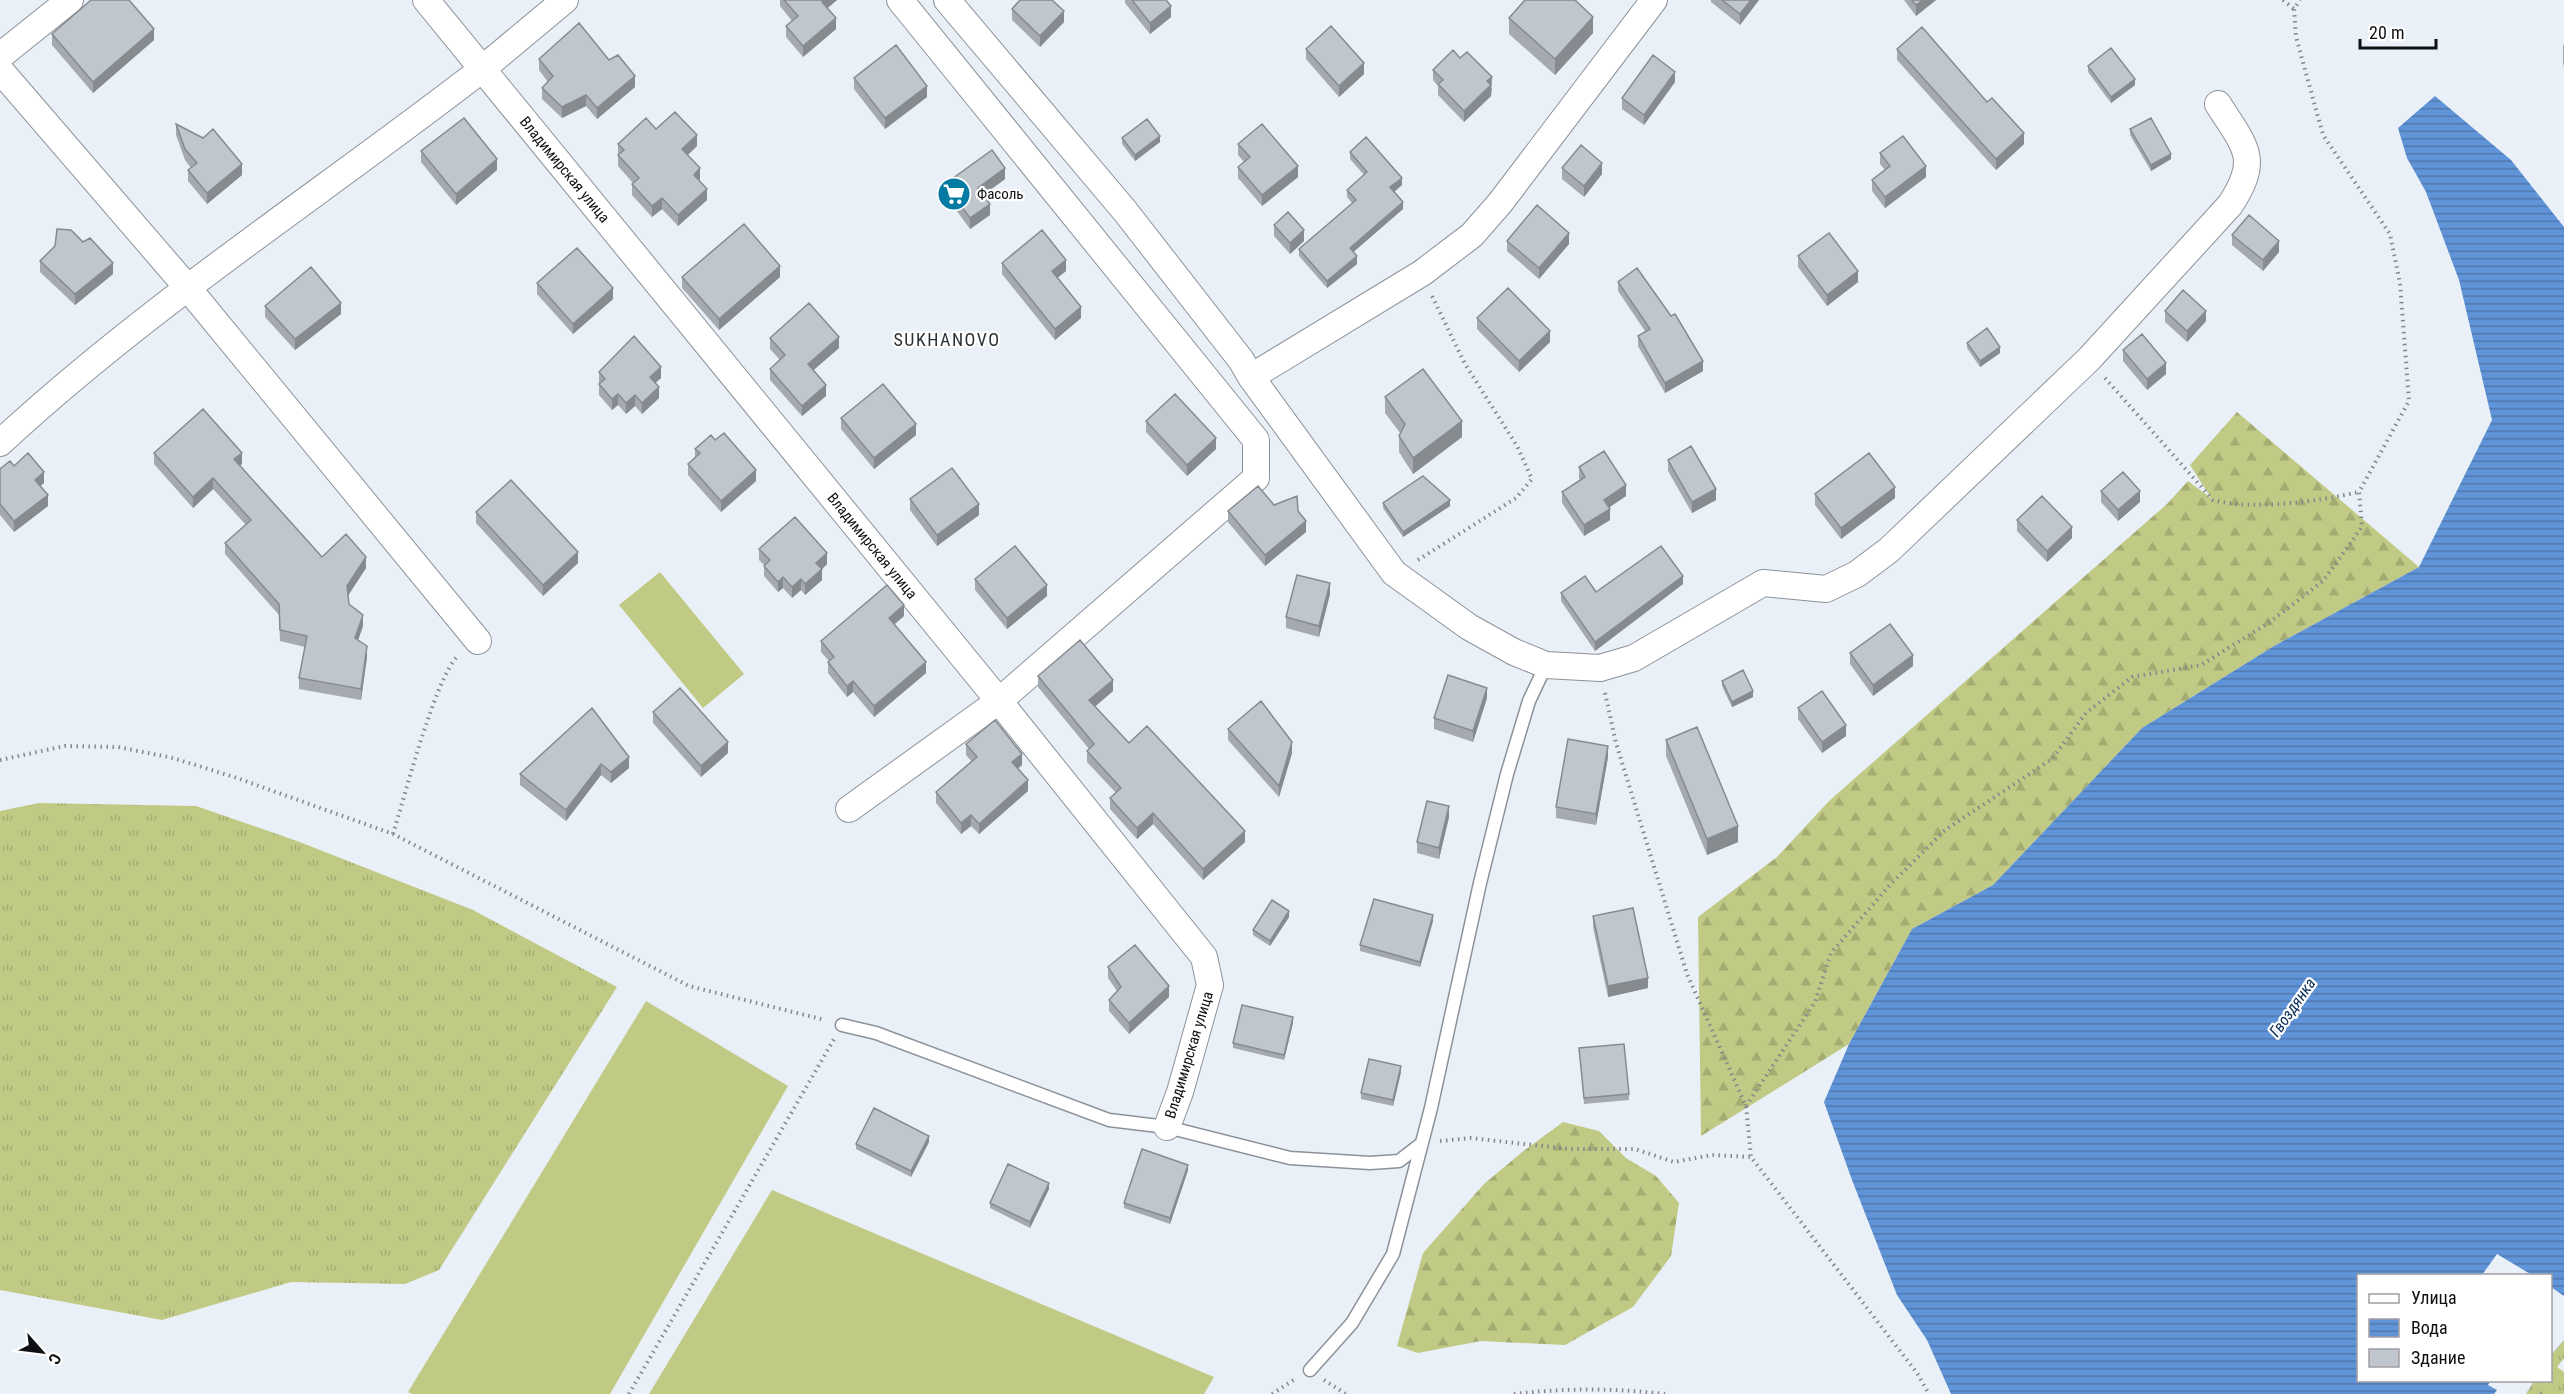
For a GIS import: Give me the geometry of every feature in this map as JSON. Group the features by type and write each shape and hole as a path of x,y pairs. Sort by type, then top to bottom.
{"street":[{"path":"0,56 70,0"},
{"name":"Владимирская улица","path":"426,0 999,701 1204,957 1210,985 1180,1092 1167,1127"},
{"path":"0,443 187,287 481,69 565,0"},
{"path":"849,809 999,701 1256,478 1256,440 900,0"},
{"path":"947,0 1125,211 1241,360 1394,573 1469,627 1514,652 1546,665 1600,668 1634,658 1763,583 1826,589 1857,574 1889,550 2089,359 2230,206 2242,187 2248,170 2248,157 2218,104"},
{"path":"1251,377 1422,273 1472,235 1500,202 1654,0"},
{"path":"0,70 187,287 478,640"}],"lane":[{"path":"1310,1370 1352,1323 1393,1254 1421,1144 1507,774 1529,701 1546,665"},
{"path":"842,1025 876,1033 1109,1120 1167,1127 1290,1158 1370,1163 1399,1161 1421,1144"}],"path":[{"path":"2283,0 2294,9"},
{"path":"1746,1106 1815,1002 1831,953 1889,886 1945,830 2052,759 2086,713 2132,677 2201,665 2270,622 2323,581 2362,527 2360,492 2409,401 2400,283 2390,234 2323,135 2296,37 2294,9 2300,0"},
{"path":"1394,573 1449,542 1516,498 1532,479 1517,446 1465,364 1422,273"},
{"path":"2089,359 2213,500 2233,505 2327,499 2360,492"},
{"path":"393,834 438,692 450,663 478,640"},
{"path":"1600,668 1616,743 1687,974 1746,1106 1751,1156 1917,1373 1929,1394"},
{"path":"0,760 65,746 118,747 173,758 234,777 393,834 688,986 842,1025 629,1394"},
{"path":"1421,1144 1471,1138 1569,1149 1635,1149 1674,1162 1712,1155 1751,1156"},
{"path":"1514,1394 1551,1389 1618,1389 1665,1394"}],"green space":[{"path":"2237,412 2419,567 2274,646 2142,728 1993,885 1912,929 1849,1044 1701,1136 1698,917 1777,857 1829,801 2167,504 2188,481 2211,498 2190,465"},
{"path":"660,572 744,674 703,708 619,605"},
{"path":"39,803 196,806 297,841 473,910 617,987 439,1270 405,1284 291,1282 162,1320 0,1290 0,811"},
{"path":"646,1001 788,1086 610,1394 412,1394 408,1392"},
{"path":"1563,1122 1599,1131 1626,1158 1656,1176 1679,1203 1671,1256 1633,1307 1565,1345 1481,1341 1418,1353 1397,1346 1423,1253 1484,1184"},
{"path":"772,1190 1214,1377 1204,1394 649,1394"},
{"path":"2564,1340 2564,1358 2557,1367 2564,1372 2564,1394 2526,1394 2533,1382 2552,1382 2552,1354"}],"water":[{"name":"Гвоздянка","path":"2435,96 2511,160 2564,227 2564,1340 2552,1354 2552,1274 2357,1274 2357,1382 2533,1382 2526,1394 1951,1394 1927,1340 1897,1295 1824,1102 1849,1044 1912,929 1993,885 2142,728 2274,646 2419,567 2492,420 2459,280 2426,192 2407,158 2398,128"}],"pier":[{"path":"2497,1254 2530,1274 2483,1274"},
{"path":"2552,1288 2564,1296 2564,1340 2552,1354"},
{"path":"2490,1382 2533,1382 2526,1394 2494,1394 2497,1390 2488,1385"}],"building":[{"path":"91,0 129,0 154,29 93,82 52,34"},
{"path":"784,0 824,0 822,2 836,18 803,46 786,26 798,16"},
{"path":"1020,0 1052,0 1064,11 1040,36 1012,9"},
{"path":"1132,0 1166,0 1171,6 1150,23"},
{"path":"1525,0 1575,0 1593,17 1555,59 1509,18"},
{"path":"1722,0 1751,0 1740,14"},
{"path":"1912,0 1923,0 1916,5"},
{"path":"579,23 609,60 618,55 635,76 597,108 586,95 562,107 542,88 553,76 539,59"},
{"path":"1331,26 1364,63 1339,86 1306,49"},
{"path":"1922,27 1987,102 1992,98 2024,133 1996,159 1897,49"},
{"path":"896,45 927,86 885,118 854,78"},
{"path":"2111,48 2135,79 2111,97 2088,66"},
{"path":"1453,50 1460,58 1467,52 1492,77 1487,81 1491,85 1464,111 1438,84 1443,80 1433,70"},
{"path":"1653,55 1675,72 1644,115 1622,98"},
{"path":"675,112 697,135 682,149 700,168 694,175 707,189 678,215 662,198 652,206 632,184 639,178 618,155 624,150 618,144 646,118 656,129"},
{"path":"464,118 497,159 456,194 421,151"},
{"path":"2151,118 2171,154 2151,165 2130,129"},
{"path":"1147,119 1160,136 1135,155 1122,138"},
{"path":"176,124 203,138 213,129 242,164 207,193 188,170 197,163 185,149"},
{"path":"1262,124 1298,166 1262,195 1238,167 1250,157 1238,144"},
{"path":"1903,136 1926,166 1885,197 1872,180 1890,166 1880,153"},
{"path":"1366,137 1402,178 1390,187 1403,202 1350,248 1357,256 1327,281 1299,249 1356,200 1347,190 1367,172 1350,152"},
{"path":"1581,145 1602,163 1584,186 1562,168"},
{"path":"992,150 1005,168 978,188 990,204 970,218 945,184"},
{"path":"1537,205 1569,233 1539,268 1507,241"},
{"path":"1288,212 1304,230 1290,243 1274,225"},
{"path":"2249,215 2279,241 2263,260 2232,235"},
{"path":"744,224 780,266 719,319 682,277"},
{"path":"57,229 71,230 83,242 90,238 113,263 75,294 40,261 55,246"},
{"path":"1042,230 1066,260 1052,271 1081,307 1055,329 1002,263"},
{"path":"1829,233 1858,271 1827,295 1798,256"},
{"path":"577,248 613,288 573,324 537,283"},
{"path":"311,267 341,303 295,339 265,306"},
{"path":"1637,268 1671,316 1675,314 1703,361 1665,383 1638,336 1650,329 1618,282"},
{"path":"1508,288 1550,331 1519,361 1477,318"},
{"path":"2183,290 2206,311 2187,331 2165,311"},
{"path":"809,303 839,337 808,364 826,385 802,406 770,369 785,355 770,338"},
{"path":"1987,328 2000,347 1980,361 1967,343"},
{"path":"2142,334 2166,363 2147,379 2123,350"},
{"path":"634,336 661,367 650,377 659,387 642,403 635,395 626,403 618,394 612,399 599,384 605,379 599,372"},
{"path":"1423,369 1462,421 1413,458 1399,436 1405,424 1385,397"},
{"path":"883,384 916,424 874,458 841,418"},
{"path":"1175,394 1216,438 1187,465 1146,421"},
{"path":"203,409 242,453 234,459 322,557 346,534 366,557 347,586 349,604 363,615 355,638 367,646 361,689 299,678 307,636 280,630 279,604 225,543 251,520 213,478 193,497 154,453"},
{"path":"724,433 756,470 721,501 688,464 700,453 695,449 711,435 715,440"},
{"path":"1691,446 1716,489 1692,502 1668,460"},
{"path":"1604,451 1626,485 1604,500 1610,509 1584,525 1562,492 1585,477 1579,467"},
{"path":"28,453 44,472 35,480 48,495 14,521 0,504 0,469 10,461 14,466"},
{"path":"1869,453 1895,487 1841,528 1815,494"},
{"path":"952,468 979,504 937,535 910,499"},
{"path":"2123,472 2140,491 2118,510 2101,491"},
{"path":"1423,476 1450,500 1403,532 1383,503"},
{"path":"511,480 578,552 543,585 476,512"},
{"path":"1258,486 1274,505 1297,496 1298,511 1306,521 1265,555 1228,511"},
{"path":"2042,496 2072,527 2047,551 2017,520"},
{"path":"795,517 827,553 816,563 822,569 805,584 801,579 792,587 783,577 778,582 764,566 770,560 759,549"},
{"path":"1015,546 1047,585 1007,618 975,579"},
{"path":"1661,546 1683,576 1595,642 1561,593 1585,576 1596,592"},
{"path":"1297,575 1330,583 1319,626 1286,617"},
{"path":"887,585 904,605 889,618 926,662 874,706 853,681 847,686 828,662 834,657 821,641"},
{"path":"1890,624 1913,655 1873,685 1850,653"},
{"path":"1080,640 1113,680 1089,700 1129,743 1147,726 1245,831 1203,869 1153,813 1137,828 1110,798 1121,788 1087,751 1094,744 1038,676"},
{"path":"1743,670 1753,691 1732,702 1722,681"},
{"path":"1448,675 1487,688 1473,731 1434,718"},
{"path":"680,688 728,742 701,766 653,712"},
{"path":"1822,691 1846,725 1822,742 1798,708"},
{"path":"1261,701 1292,742 1279,786 1228,729"},
{"path":"592,708 629,757 611,772 601,764 566,810 520,774"},
{"path":"995,720 1022,754 1012,762 1028,780 979,824 971,815 961,823 936,792 977,757 966,744"},
{"path":"1697,727 1738,826 1707,839 1666,740"},
{"path":"1568,739 1608,746 1596,814 1556,807"},
{"path":"1427,801 1449,806 1439,848 1417,842"},
{"path":"1374,899 1433,915 1420,962 1360,945"},
{"path":"1272,900 1289,911 1270,941 1253,930"},
{"path":"1633,908 1648,978 1608,986 1593,916"},
{"path":"1135,945 1169,986 1129,1023 1109,1000 1121,987 1108,967"},
{"path":"1242,1005 1293,1017 1284,1055 1233,1043"},
{"path":"1624,1044 1629,1094 1584,1098 1579,1048"},
{"path":"1369,1059 1401,1066 1393,1100 1361,1093"},
{"path":"874,1108 929,1136 911,1171 856,1144"},
{"path":"1142,1149 1188,1165 1170,1218 1124,1203"},
{"path":"1008,1164 1049,1183 1030,1222 990,1203"}],"place":[{"name":"Фасоль","path":"954,194"}],"district":[{"name":"SUKHANOVO","path":"947,340"}]}
